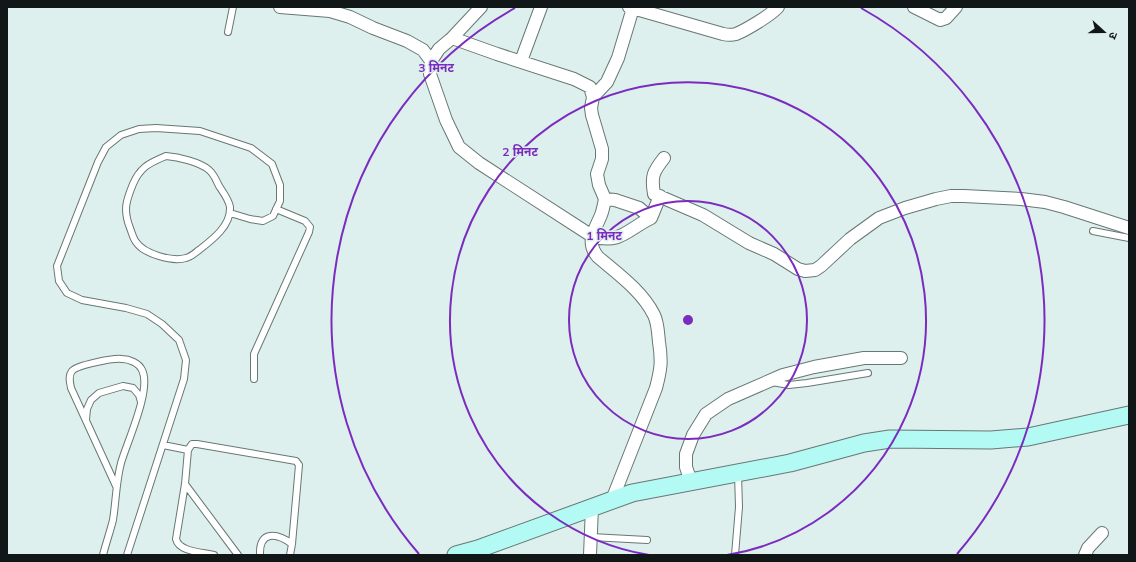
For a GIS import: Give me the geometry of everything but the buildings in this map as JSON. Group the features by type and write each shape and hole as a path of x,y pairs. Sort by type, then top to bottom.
{"street":[{"path":"280,7 351,12 423,50 431,61"},
{"path":"481,7 440,49 431,61 430,74 446,120 459,147 479,163 592,236 600,238 612,239 626,234 638,224 651,218 660,196"},
{"path":"521,61 541,7"},
{"path":"593,97 607,82 618,58 631,8 731,35 769,15 778,7"},
{"path":"914,7 940,20 946,18 956,7"},
{"path":"452,38 574,79 590,87 593,97 591,108 592,115 602,149 602,159 597,174 599,185 605,199 592,236 592,245 594,252 638,293 654,315 657,324 662,359 656,388 612,500"},
{"path":"664,158 656,170 652,181 654,194 703,215 750,243 774,254 798,269 805,271 815,270 821,266 850,239 879,218 905,208 951,196 1022,199 1045,202 1129,228"},
{"path":"605,199 615,200 639,208 651,218"},
{"path":"691,482 686,467 686,454 693,435 706,414 728,399 770,382 783,375 814,367 864,358 901,358"},
{"path":"456,555 479,552 592,507 632,493 790,463 864,442 890,439 991,440 1021,438 1128,419"},
{"path":"590,555 592,507"},
{"path":"1085,555 1088,548 1102,533"}],"lane":[{"path":"228,32 233,7"},
{"path":"129,553 184,379 186,360 179,340 162,324 147,314 126,308 82,300 67,293 59,281 57,266 98,162 106,147 121,135 139,129 156,128 200,131 251,148 272,164 280,185 280,201 273,216 263,220 250,219 230,213"},
{"path":"166,156 175,156 202,165 209,170 230,205 230,213 221,231 213,240 188,257 171,259 145,251 139,246 126,218 125,209 127,198 138,174 146,166 166,156"},
{"path":"254,379 254,354 310,227 305,221 276,209"},
{"path":"1093,231 1129,238"},
{"path":"103,555 113,519 116,486 121,463 141,404 145,383 142,369 134,362 121,359 81,365 72,371 69,380 71,388 116,486"},
{"path":"770,382 789,385 868,373"},
{"path":"86,421 87,409 92,400 99,393 124,386 133,388 139,395 141,404"},
{"path":"214,555 183,548 177,543 176,539 185,484 188,450 192,444 296,461 299,465 290,555"},
{"path":"162,445 188,450"},
{"path":"735,555 739,507 738,473"},
{"path":"185,484 238,555"},
{"path":"260,555 260,547 263,539 272,535 283,538 292,544"},
{"path":"591,537 647,540"}]}
